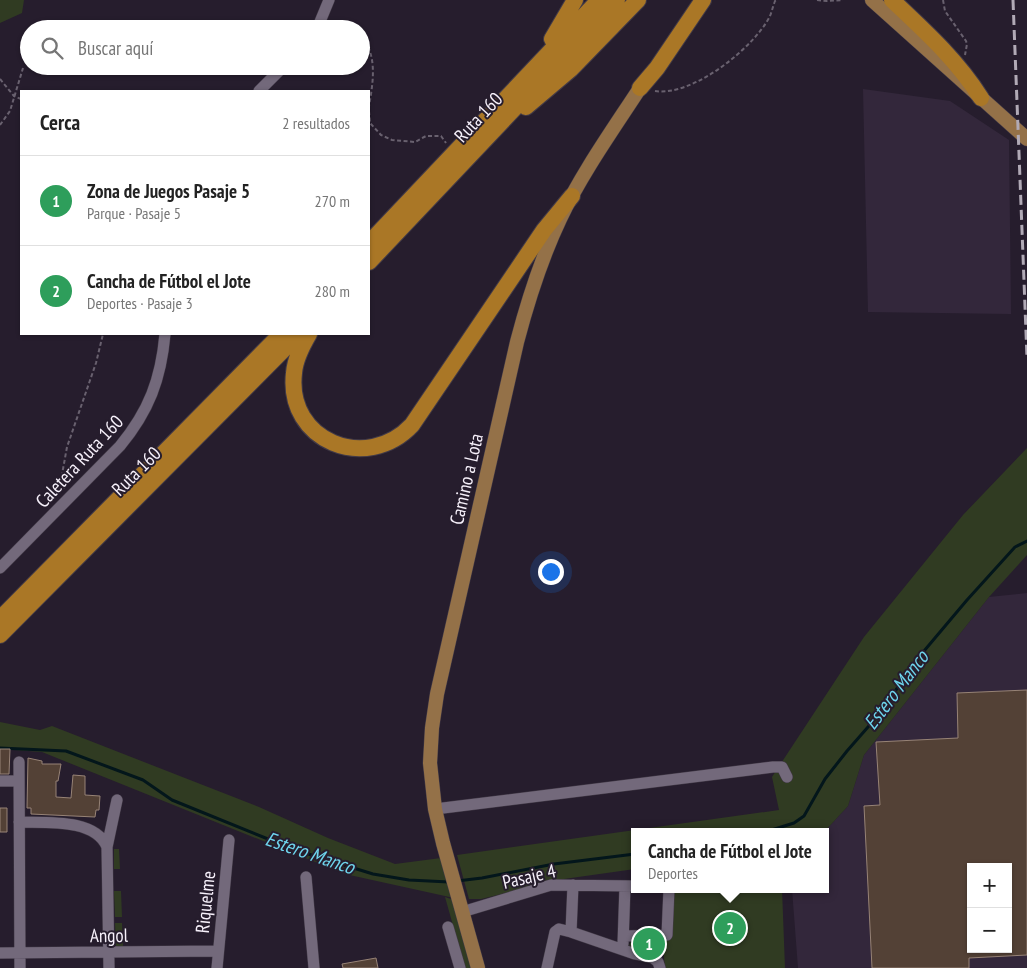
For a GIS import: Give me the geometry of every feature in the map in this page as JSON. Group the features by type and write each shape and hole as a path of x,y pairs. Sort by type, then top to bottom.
{"highway":[{"path":"530,73 575,0"},
{"name":"Ruta 160","path":"370,242 599,0"},
{"name":"Ruta 160","path":"370,261 617,0"},
{"path":"486,138 571,69 638,0"},
{"path":"640,88 663,47 694,0"},
{"path":"640,88 657,68 703,0"},
{"path":"892,0 940,45 966,75 982,98"},
{"path":"308,335 298,356 294,374 296,400 305,422 322,438 341,446 369,448 392,441 412,425 544,230 572,196"},
{"name":"Ruta 160","path":"0,619 280,335"},
{"name":"Ruta 160","path":"0,636 298,335"}],"main road":[{"path":"872,0 1027,139"},
{"name":"Camino a Lota","path":"478,968 435,809 431,777 431,746 434,710 440,676 523,316 550,242 572,196 640,88"}],"street":[{"path":"321,20 330,0"},
{"path":"260,90 275,75"},
{"name":"Caletera Ruta 160","path":"0,568 136,428 155,389 160,370 165,335"},
{"path":"19,762 20,968"},
{"path":"435,809 782,766 787,778"},
{"path":"0,781 18,781"},
{"path":"109,968 107,847 113,827 116,800"},
{"path":"19,822 66,824 84,828 98,835 107,847"},
{"name":"Riquelme","path":"217,968 229,840"},
{"path":"306,877 314,968"},
{"path":"571,932 573,885"},
{"name":"Pasaje 4","path":"461,907 551,886 630,886"},
{"path":"623,950 630,886"},
{"path":"624,936 667,935 669,893"},
{"path":"448,927 460,968"},
{"path":"546,968 554,932 559,929 653,958 659,965"},
{"name":"Angol","path":"0,953 218,951"}],"path":[{"path":"640,88 660,92 692,85 722,67 748,44 770,16 775,1 778,0"},
{"path":"817,0 843,0"},
{"path":"943,0 945,11 968,44 965,58"},
{"path":"370,50 373,61 370,101"},
{"path":"0,124 10,111 21,75"},
{"path":"0,79 14,96 20,99"},
{"path":"370,123 382,135 392,140 415,142 426,136 440,136 453,153"},
{"path":"71,496 64,490 61,480 67,447 96,363 103,335"}],"shaded area":[{"path":"863,89 950,101 1009,140 1011,314 868,312"},
{"path":"1027,593 1027,968 798,968 792,893 829,893 828,828 848,806 864,755 989,597"}],"green space":[{"path":"0,0 24,0 22,13 0,23"},
{"path":"1027,448 1027,555 989,597 864,755 848,806 828,828 650,828 779,810 772,777 864,637 963,515"},
{"path":"0,722 40,730 52,726 259,807 328,838 395,864 441,858 454,898 345,874 42,752 0,749"},
{"path":"631,831 631,870 564,879 481,899 469,899 457,855"},
{"path":"114,849 119,849 120,869 114,869"},
{"path":"114,891 121,891 122,917 115,917"},
{"path":"672,893 782,893 785,968 665,968 662,937"},
{"path":"445,897 454,900 473,968 465,968"},
{"path":"115,923 122,923 123,946 116,946"},
{"path":"632,940 661,940 661,951 633,950 629,945"}],"building":[{"path":"1027,690 1027,955 969,958 969,968 872,968 864,806 880,805 876,742 958,738 957,693"},
{"path":"0,749 10,749 9,774 0,774"},
{"path":"28,758 42,761 42,764 61,764 58,781 56,781 56,797 71,798 73,775 85,776 85,795 100,796 99,810 96,810 95,817 31,814 31,808 27,808"},
{"path":"0,808 7,808 7,832 0,832"},
{"path":"376,958 378,968 343,968 342,964"}],"waterway":[{"name":"Estero Manco","path":"778,828 794,823 804,816 825,779 875,719 924,651 1015,547 1027,541"},
{"name":"Estero Manco","path":"0,748 66,751 143,780 172,800 305,853 373,874 409,880 449,882"},
{"name":"Estero Manco","path":"457,881 554,864 631,854"}],"railway":[{"path":"1013,0 1027,358"}],"place":[{"name":"Cancha de Fútbol el Jote","path":"730,928"},
{"name":"Zona de Juegos Pasaje 5","path":"649,944"}]}
